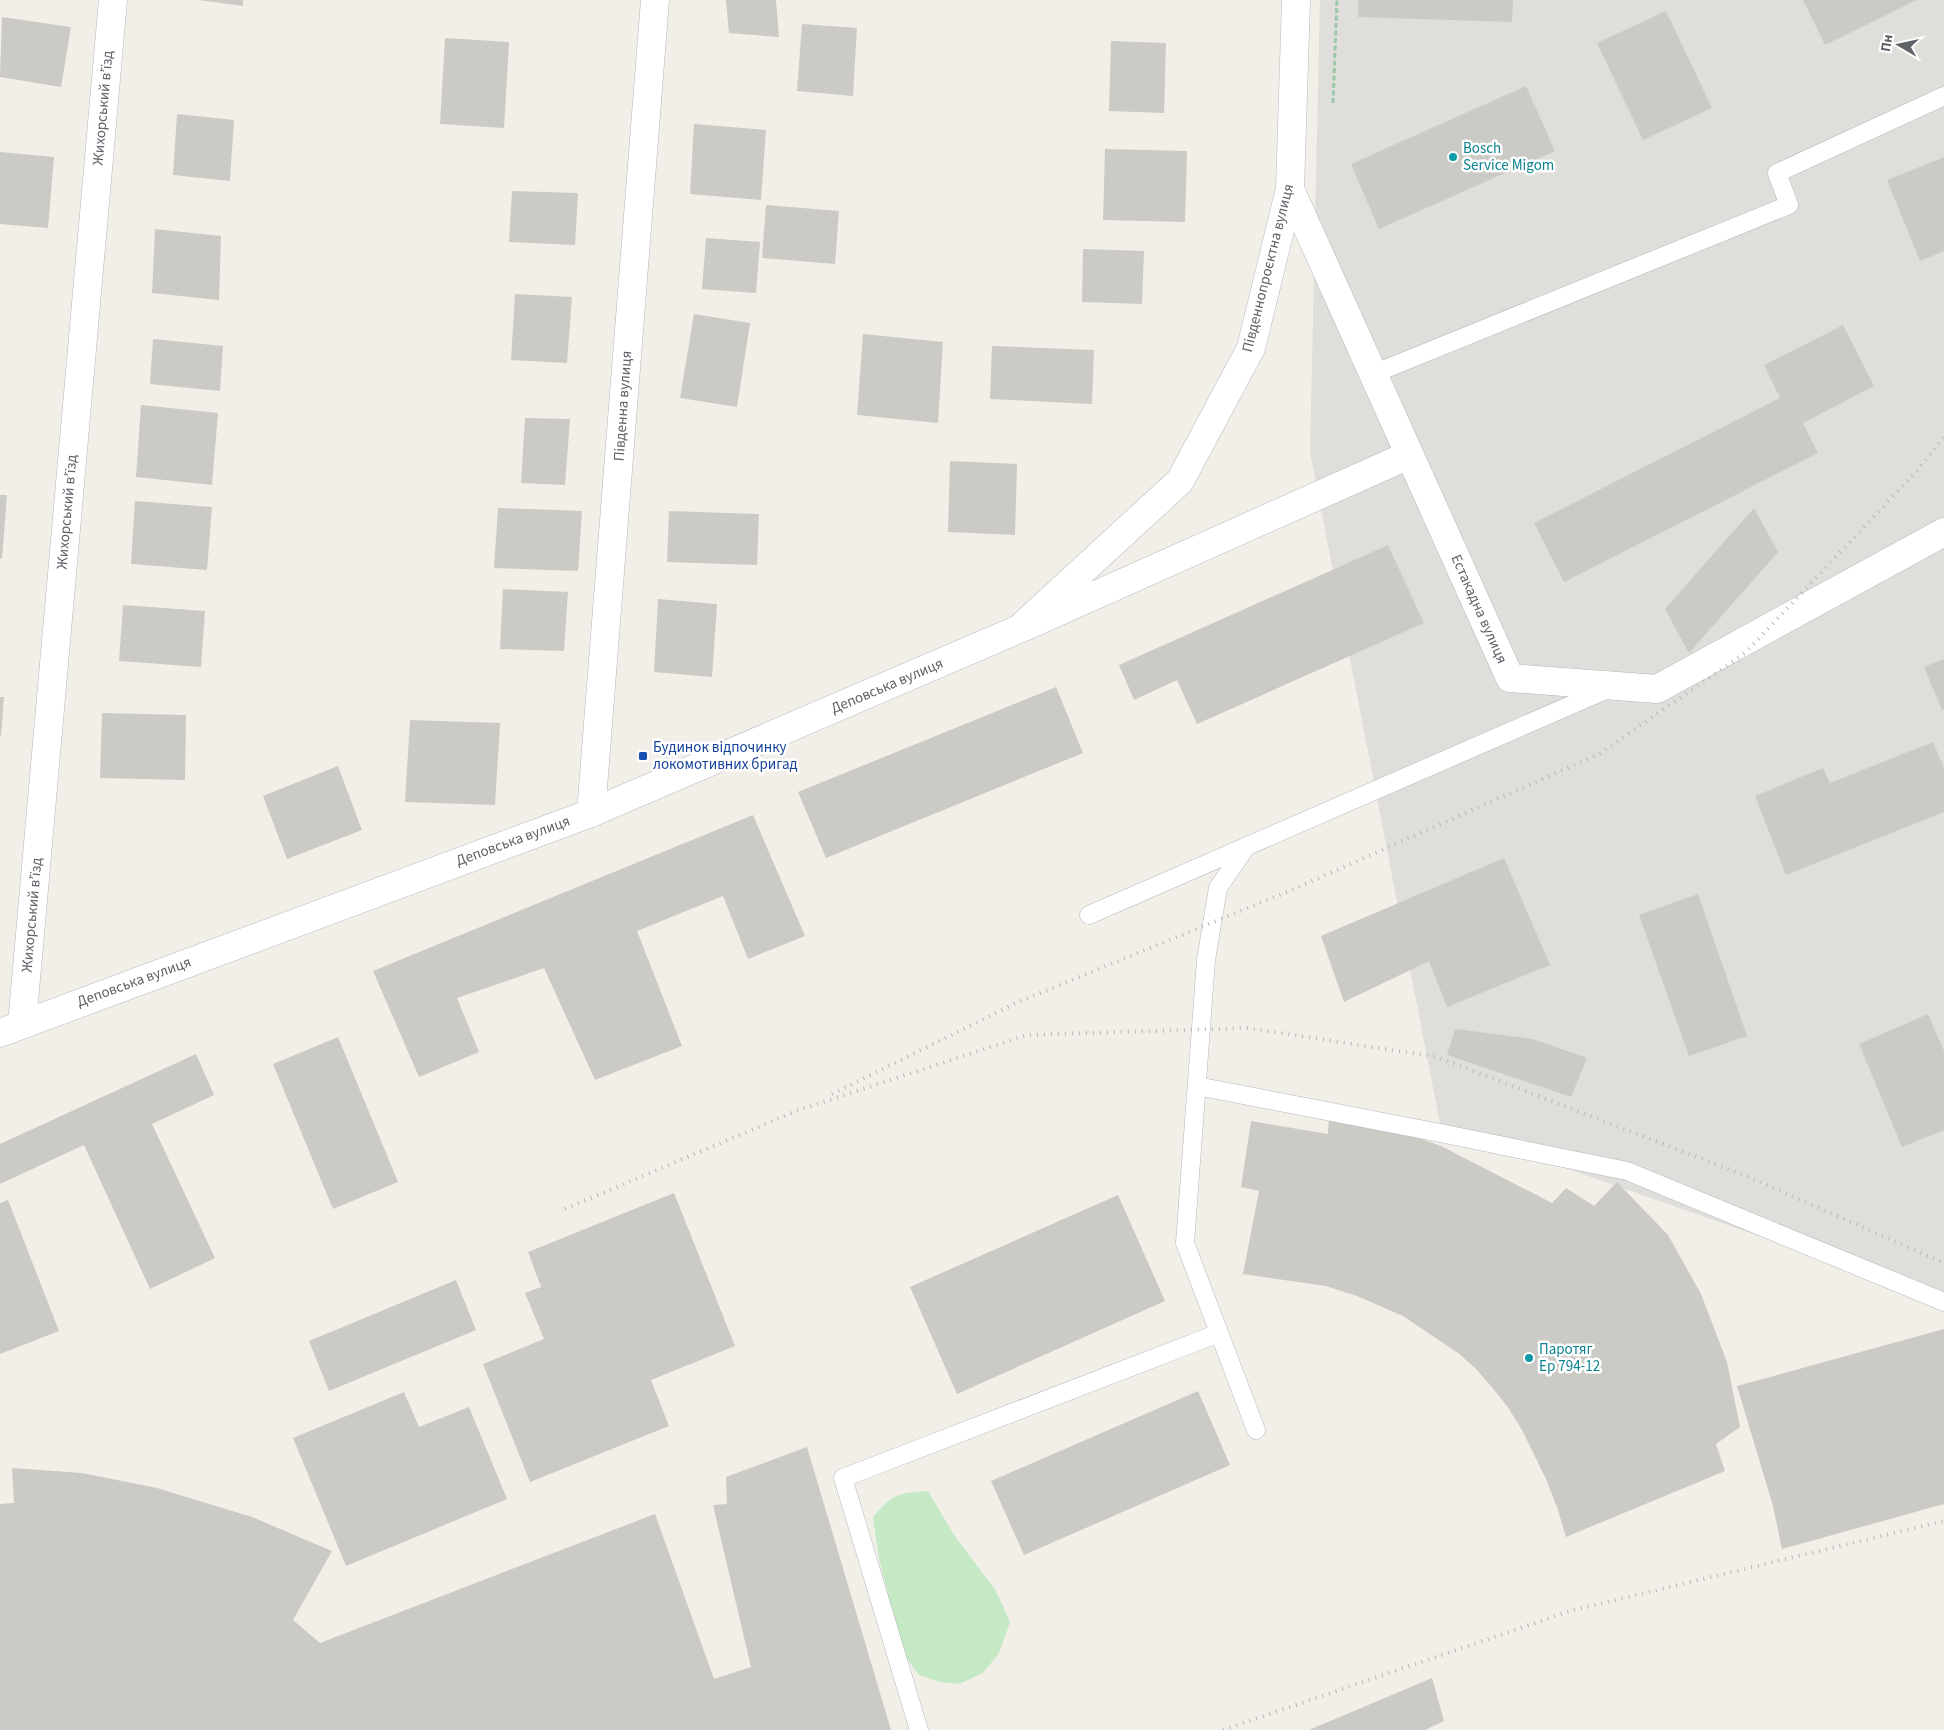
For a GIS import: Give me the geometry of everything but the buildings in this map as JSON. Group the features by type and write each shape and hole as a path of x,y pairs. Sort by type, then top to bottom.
{"street":[{"name":"Жихорський в’їзд","path":"11,1028 113,0"},
{"name":"Південна вулиця","path":"591,812 655,0"},
{"name":"Південнопроєктна вулиця","path":"1018,629 1180,481 1251,348 1290,189 1296,0"},
{"name":"Естакадна вулиця","path":"1290,189 1510,678 1657,689 1944,532"},
{"name":"Деповська вулиця","path":"11,1028 591,812 1018,629 1409,455"}],"lane":[{"path":"1373,374 1789,205 1777,173 1944,96"},
{"path":"1089,915 1615,686"},
{"path":"1246,847 1218,888 1206,960 1185,1243 1256,1430"},
{"path":"1197,1086 1435,1132 1627,1172 1944,1302"},
{"path":"919,1730 843,1478 1219,1333"}],"path":[{"path":"1333,104 1337,0"}],"shaded area":[{"path":"1320,0 1944,0 1944,1301 1440,1124 1310,452"}],"green space":[{"path":"928,1491 954,1535 996,1591 1010,1622 999,1653 983,1673 959,1684 940,1682 919,1675 893,1640 887,1590 879,1559 873,1517 896,1496"}],"railway":[{"path":"832,1094 1016,1003 1294,889 1599,754 1745,653 1917,471 1944,437"},
{"path":"565,1209 796,1111 1027,1035 1248,1028 1437,1057 1744,1175 1944,1263"},
{"path":"1223,1730 1570,1611 1944,1521"}],"place":[{"name":"Bosch Service Migom","path":"1453,157"},
{"name":"Будинок відпочинку локомотивних бригад","path":"643,756"},
{"name":"Паротяг Ер 794-12","path":"1529,1358"}]}
